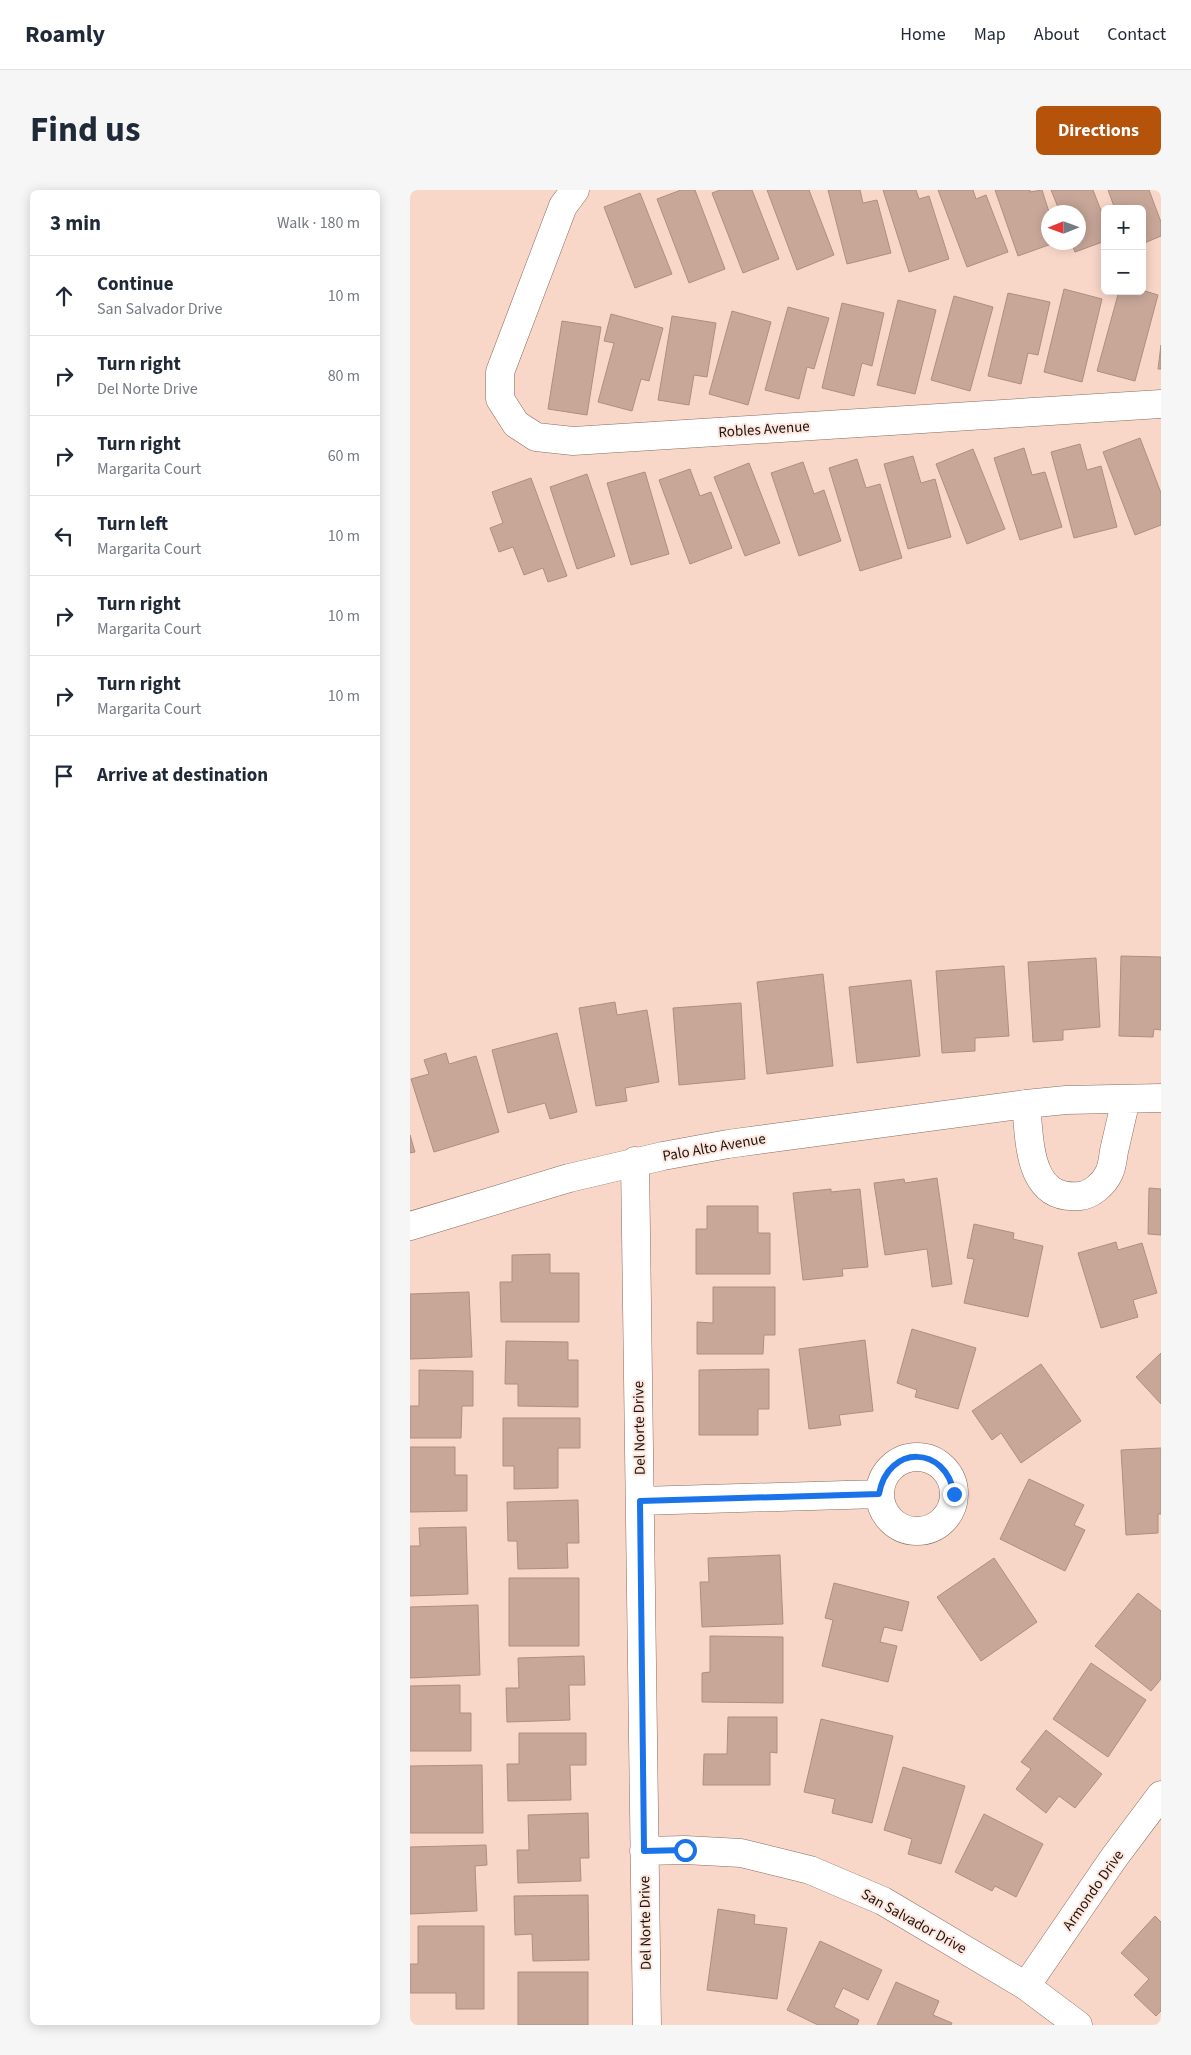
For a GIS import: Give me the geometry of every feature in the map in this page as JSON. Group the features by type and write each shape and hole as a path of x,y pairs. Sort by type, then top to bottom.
{"street":[{"name":"Robles Avenue","path":"575,190 563,206 500,372 500,398 516,424 536,437 573,441 1161,404"},
{"name":"Palo Alto Avenue","path":"410,1226 569,1178 635,1161 728,1144 1026,1104 1066,1100 1161,1098"},
{"path":"1026,1104 1032,1156 1036,1173 1047,1188 1063,1196 1082,1196 1098,1188 1109,1174 1126,1099"},
{"name":"Del Norte Drive","path":"635,1161 647,2025"},
{"path":"640,1501 879,1494"},
{"name":"Armondo Drive","path":"1026,1986 1113,1859 1161,1795"},
{"name":"San Salvador Drive","path":"644,1851 685,1850 741,1853 810,1870 883,1901 1026,1986 1078,2025"}],"building":[{"path":"681,190 695,190 725,269 689,283 657,199"},
{"path":"720,190 752,190 779,259 743,273 712,193"},
{"path":"767,190 809,190 834,255 797,270"},
{"path":"828,190 860,190 863,203 877,200 891,253 847,264"},
{"path":"883,190 916,190 919,199 929,196 949,259 909,272"},
{"path":"938,190 973,190 976,199 986,195 1008,252 967,267"},
{"path":"995,190 1030,190 1030,192 1042,190 1047,205 1041,205 1041,248 1018,256"},
{"path":"1051,190 1093,190 1101,211 1101,242 1086,248 1086,205 1057,205"},
{"path":"1108,190 1149,190 1161,222 1161,236 1146,242 1146,205 1114,205"},
{"path":"640,193 672,274 635,288 604,207"},
{"path":"1064,289 1102,299 1082,382 1044,372"},
{"path":"1146,291 1158,295 1135,381 1097,371 1118,295 1146,295"},
{"path":"1008,293 1050,302 1038,355 1028,353 1021,384 988,376"},
{"path":"954,296 993,307 970,391 931,380"},
{"path":"898,300 936,310 915,394 877,385"},
{"path":"842,303 884,313 872,366 862,363 854,396 822,388"},
{"path":"788,307 829,318 814,369 807,367 799,399 765,390"},
{"path":"732,311 771,322 748,405 709,394"},
{"path":"611,314 663,328 649,381 641,379 632,411 598,402 614,343 604,341"},
{"path":"672,316 716,323 707,377 694,375 689,405 658,400"},
{"path":"562,321 601,327 587,415 548,409"},
{"path":"1161,345 1161,369 1158,369"},
{"path":"1140,438 1161,493 1161,525 1135,535 1103,452"},
{"path":"1080,444 1087,470 1101,466 1117,527 1074,538 1051,452"},
{"path":"1024,448 1032,475 1045,472 1062,527 1020,540 994,458"},
{"path":"973,449 1005,529 967,544 936,464"},
{"path":"913,456 921,483 935,479 951,537 908,549 884,464"},
{"path":"857,459 866,488 880,484 902,558 860,571 829,468"},
{"path":"803,462 814,494 824,490 841,541 799,556 771,473"},
{"path":"749,463 780,543 745,556 714,477"},
{"path":"690,469 700,496 711,492 732,548 690,564 659,480"},
{"path":"645,472 669,554 631,565 607,483"},
{"path":"587,474 615,556 577,569 550,487"},
{"path":"531,478 567,576 548,582 543,568 524,575 513,547 499,552 490,528 503,523 492,492"},
{"path":"1121,956 1161,957 1161,1030 1154,1029 1153,1037 1119,1036"},
{"path":"1096,958 1100,1027 1063,1030 1063,1040 1033,1042 1028,962"},
{"path":"1004,966 1009,1036 975,1038 975,1051 942,1053 936,971"},
{"path":"823,974 833,1066 767,1074 757,982"},
{"path":"911,980 920,1056 857,1063 849,987"},
{"path":"615,1002 617,1015 647,1010 659,1082 625,1088 627,1101 596,1106 579,1008"},
{"path":"741,1003 745,1079 679,1085 673,1008"},
{"path":"557,1033 577,1112 550,1119 545,1103 508,1113 492,1050"},
{"path":"446,1053 449,1064 476,1056 499,1132 434,1152 411,1079 429,1074 424,1060"},
{"path":"410,1135 415,1152 410,1153"},
{"path":"937,1178 952,1284 932,1287 927,1249 885,1255 874,1183 904,1179 905,1183"},
{"path":"1149,1188 1161,1189 1161,1235 1148,1234"},
{"path":"831,1189 831,1192 860,1189 868,1267 842,1269 843,1276 803,1280 793,1193"},
{"path":"707,1206 758,1206 758,1233 770,1233 770,1274 696,1274 696,1229 707,1229"},
{"path":"974,1224 1014,1233 1013,1239 1043,1246 1028,1317 964,1303 974,1259 967,1258"},
{"path":"1116,1242 1118,1250 1142,1243 1157,1293 1133,1300 1138,1317 1101,1328 1078,1253"},
{"path":"550,1254 550,1273 579,1273 579,1322 501,1322 500,1282 512,1282 512,1255"},
{"path":"713,1287 775,1287 775,1335 764,1335 763,1354 697,1354 697,1322 713,1323"},
{"path":"469,1292 472,1357 410,1359 410,1294"},
{"path":"912,1329 976,1348 958,1409 915,1397 917,1390 897,1383"},
{"path":"865,1340 873,1411 839,1415 841,1425 809,1429 799,1349"},
{"path":"506,1341 568,1342 568,1360 578,1360 578,1407 518,1406 518,1384 505,1384"},
{"path":"1161,1353 1161,1404 1136,1377"},
{"path":"1041,1364 1081,1421 1021,1463 1001,1433 992,1440 972,1411"},
{"path":"769,1369 769,1409 758,1409 758,1435 699,1435 699,1370"},
{"path":"419,1370 473,1371 473,1406 462,1406 461,1438 410,1438 410,1406 419,1406"},
{"path":"503,1418 580,1418 580,1448 558,1448 558,1488 514,1489 514,1466 503,1466"},
{"path":"410,1447 455,1447 455,1475 467,1475 467,1511 410,1512"},
{"path":"1161,1448 1161,1514 1158,1514 1158,1533 1126,1535 1121,1450"},
{"path":"1029,1479 1084,1505 1074,1525 1085,1530 1065,1571 1000,1539"},
{"path":"578,1500 579,1543 567,1543 568,1568 518,1569 517,1541 508,1541 507,1502"},
{"path":"466,1527 468,1594 410,1596 410,1546 420,1546 419,1528"},
{"path":"780,1555 783,1624 702,1627 700,1582 709,1582 708,1558"},
{"path":"994,1558 1037,1622 981,1661 937,1597"},
{"path":"509,1578 579,1578 579,1646 509,1646"},
{"path":"834,1583 909,1602 902,1631 884,1627 880,1642 897,1646 888,1682 822,1666 833,1620 825,1618"},
{"path":"1138,1593 1161,1611 1161,1679 1151,1691 1095,1646"},
{"path":"478,1605 480,1675 410,1678 410,1607"},
{"path":"710,1636 783,1637 783,1703 702,1702 702,1673 710,1672"},
{"path":"584,1656 585,1685 569,1685 570,1720 507,1722 506,1688 519,1688 518,1658"},
{"path":"1091,1663 1146,1700 1108,1757 1053,1719"},
{"path":"460,1685 460,1713 471,1713 471,1751 410,1751 410,1686"},
{"path":"728,1717 777,1717 777,1753 770,1752 770,1785 703,1785 704,1754 727,1754"},
{"path":"821,1719 893,1736 872,1823 832,1813 835,1799 804,1792"},
{"path":"1046,1730 1102,1774 1075,1808 1059,1796 1046,1813 1016,1789 1031,1769 1021,1762"},
{"path":"519,1733 586,1733 586,1765 570,1765 571,1800 508,1801 507,1764 519,1764"},
{"path":"482,1765 483,1833 410,1833 410,1766"},
{"path":"903,1767 965,1786 941,1864 908,1854 912,1839 884,1830"},
{"path":"588,1813 589,1858 580,1858 581,1881 518,1883 517,1850 529,1850 528,1815"},
{"path":"984,1814 1043,1844 1016,1897 995,1886 992,1891 955,1872"},
{"path":"486,1845 487,1865 475,1866 477,1911 410,1914 410,1847"},
{"path":"588,1895 589,1960 533,1961 532,1934 515,1935 514,1896"},
{"path":"718,1909 755,1915 754,1924 787,1928 777,1999 707,1990"},
{"path":"1155,1916 1161,1922 1161,2011 1156,2016 1134,1995 1149,1979 1121,1953"},
{"path":"418,1926 484,1926 484,2009 456,2009 456,1993 410,1993 410,1964 418,1964"},
{"path":"820,1941 882,1970 868,2000 843,1988 834,2007 859,2020 857,2025 818,2025 787,2010"},
{"path":"518,1972 588,1972 588,2025 518,2025"},
{"path":"896,1982 939,2001 933,2015 952,2023 951,2025 877,2025"}],"route":[{"path":"685,1850 644,1851 640,1501 879,1494 881,1481 888,1470 898,1461 910,1457 924,1457 936,1462 946,1470 952,1482 954,1494"}]}
